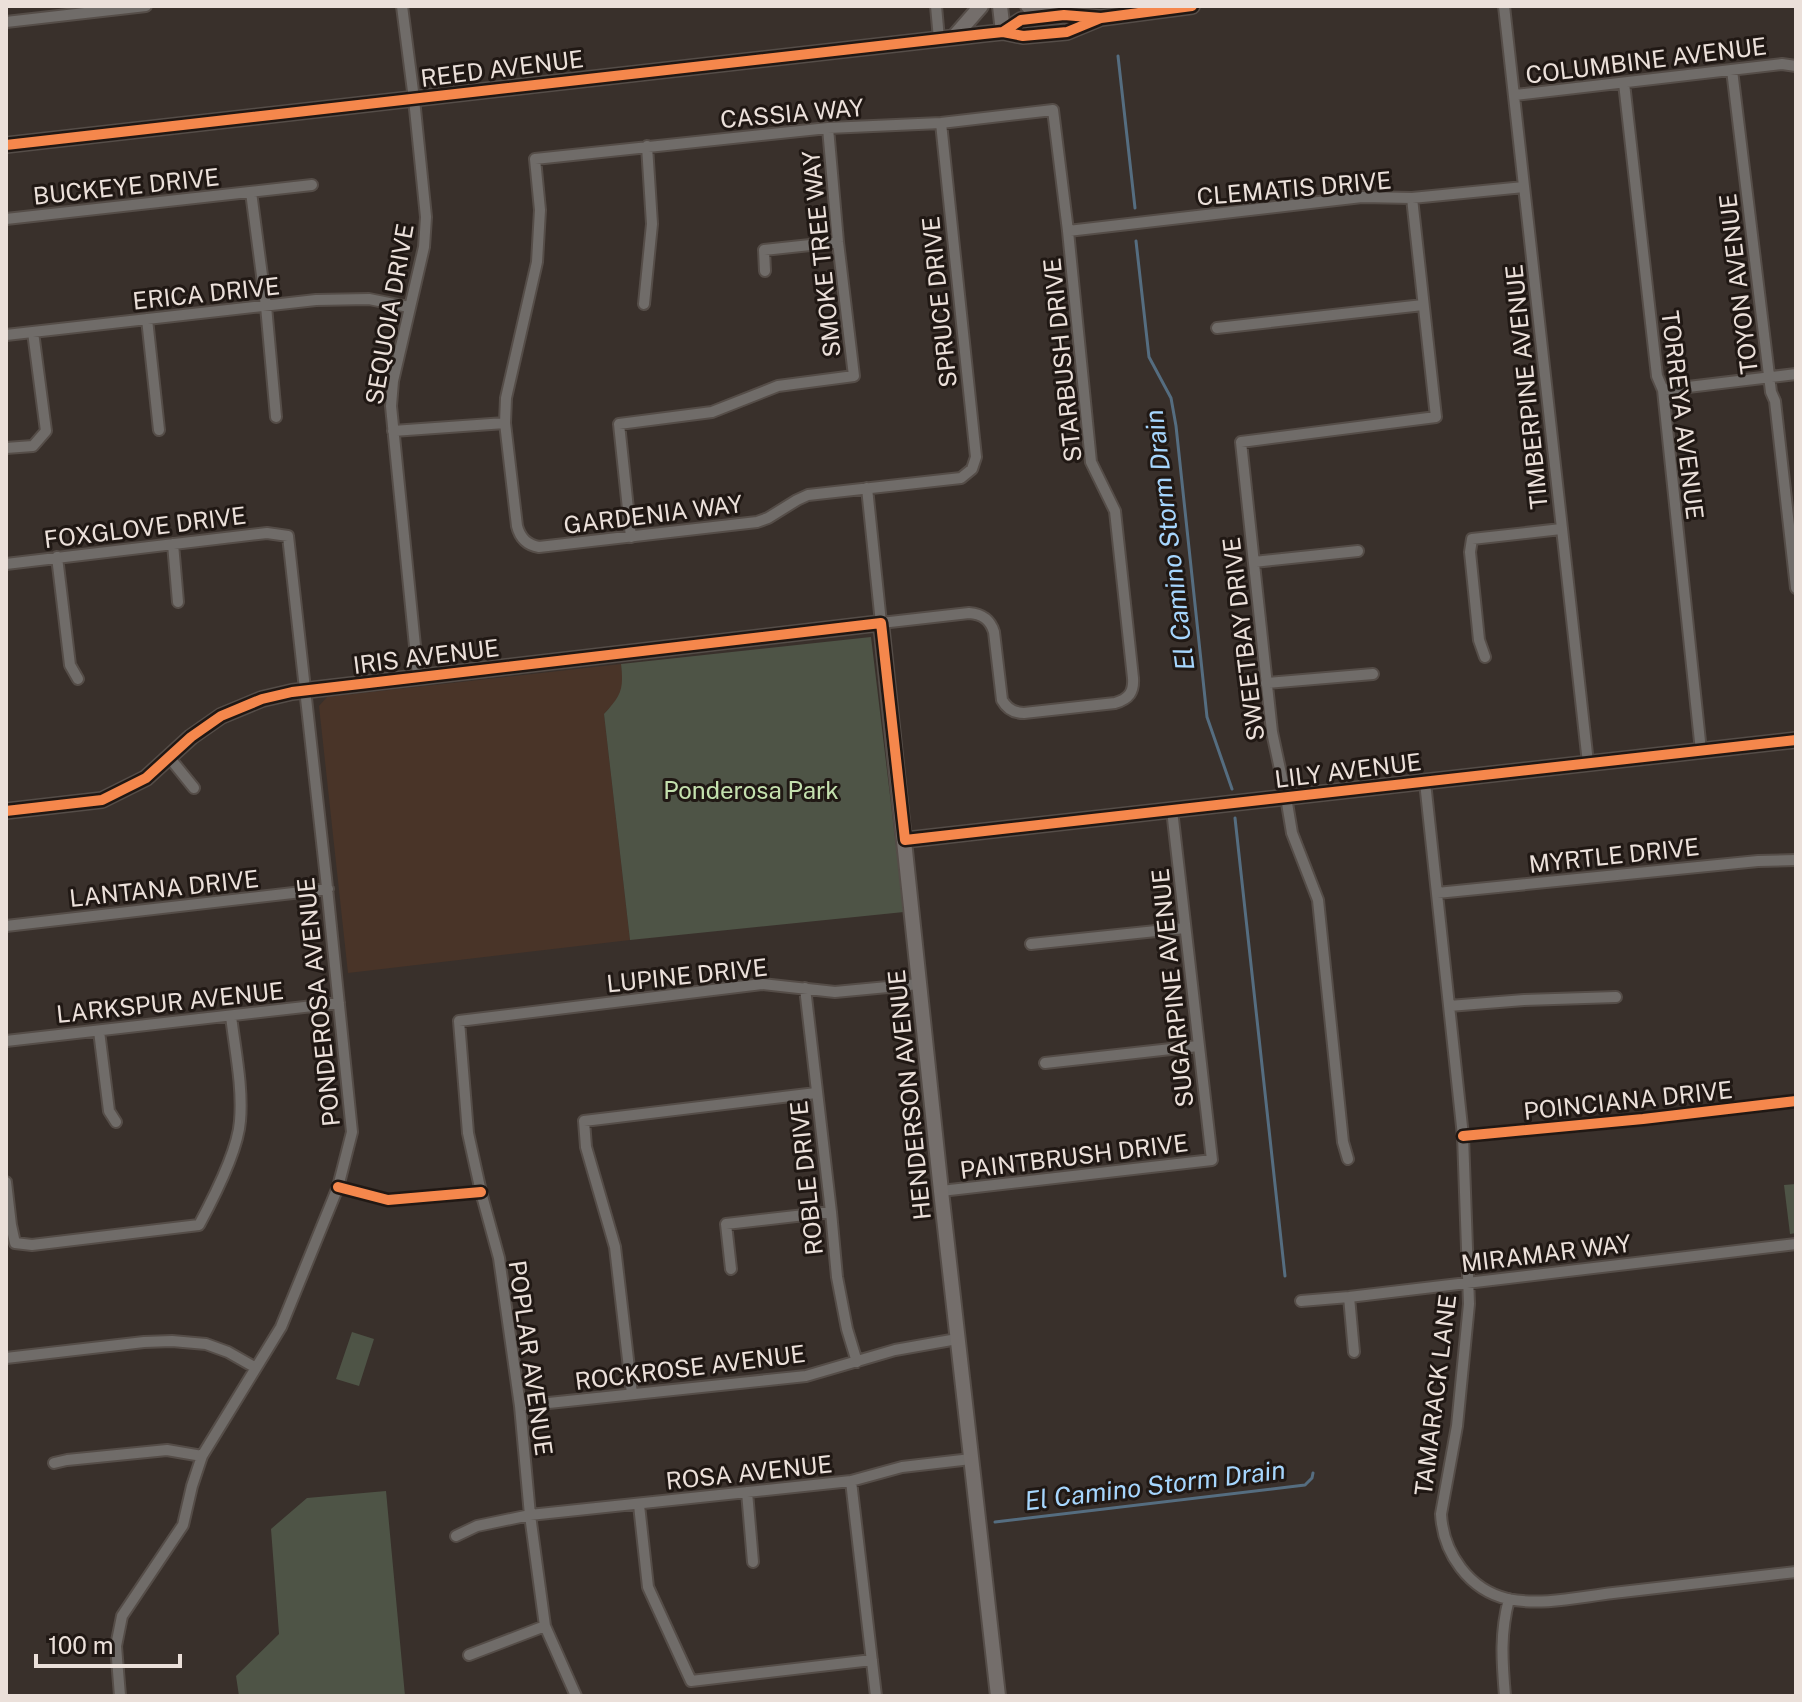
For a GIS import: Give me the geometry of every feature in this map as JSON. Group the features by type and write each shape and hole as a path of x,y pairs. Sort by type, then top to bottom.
{"street":[{"path":"6,22 98,9 146,6"},
{"name":"SEQUOIA DRIVE","path":"402,6 426,217 424,247 393,381 391,406 418,676"},
{"path":"936,6 947,38 981,6"},
{"path":"1000,6 1003,32"},
{"path":"1028,6 1064,15"},
{"name":"REED AVENUE","path":"1003,32 1021,20 1064,15 1101,18 1192,6"},
{"name":"TIMBERPINE AVENUE","path":"1504,6 1588,763"},
{"name":"REED AVENUE","path":"6,145 1003,32 1023,36 1067,32 1101,18"},
{"name":"COLUMBINE AVENUE","path":"1515,95 1782,64 1796,66"},
{"name":"TOYON AVENUE","path":"1732,70 1796,588"},
{"name":"TORREYA AVENUE","path":"1624,83 1657,376 1663,390 1701,751"},
{"name":"CASSIA WAY","path":"505,423 507,388 537,262 540,210 535,159 828,128 941,123 1053,110"},
{"name":"STARBUSH DRIVE","path":"986,618 994,632 1002,700 1015,712 1115,703 1129,696 1133,678 1115,511 1091,462 1053,110"},
{"name":"SPRUCE DRIVE","path":"941,123 976,457 968,474"},
{"name":"SMOKE TREE WAY","path":"631,537 619,424 712,412 778,386 854,376 828,128"},
{"path":"644,304 652,224 647,146"},
{"name":"BUCKEYE DRIVE","path":"6,219 312,185"},
{"name":"CLEMATIS DRIVE","path":"1068,231 1362,197 1412,198 1524,187"},
{"path":"251,192 276,417"},
{"path":"1217,328 1423,305 1412,198"},
{"path":"765,271 764,250 838,242"},
{"name":"ERICA DRIVE","path":"6,335 316,300 369,299 409,307"},
{"name":"SWEETBAY DRIVE","path":"1348,1159 1343,1142 1318,900 1292,833 1272,732 1241,442 1436,417 1423,305"},
{"path":"147,319 159,430"},
{"path":"6,448 33,446 46,431 33,332"},
{"path":"1663,390 1796,374"},
{"path":"393,431 505,423"},
{"name":"GARDENIA WAY","path":"505,423 517,526 526,542 539,547 757,522 808,495 953,479 968,474"},
{"name":"HENDERSON AVENUE","path":"867,488 998,1696"},
{"path":"1485,657 1479,640 1470,552 1472,539 1561,529"},
{"name":"FOXGLOVE DRIVE","path":"6,564 267,533 288,536"},
{"name":"PONDEROSA AVENUE","path":"120,1696 116,1646 122,1616 183,1525 202,1456 281,1327 338,1187 352,1132 288,536"},
{"path":"173,544 178,602"},
{"path":"1254,562 1358,551"},
{"path":"57,557 70,665 78,679"},
{"name":"IRIS AVENUE","path":"6,811 102,800 146,778 191,737 221,716 262,699 305,690 969,613 986,618"},
{"path":"1266,683 1373,674"},
{"name":"LILY AVENUE","path":"905,840 1796,740"},
{"path":"169,757 194,788"},
{"name":"TAMARACK LANE","path":"1425,782 1463,1136 1469,1304 1457,1426 1441,1514 1442,1528 1455,1562 1479,1587 1509,1599 1526,1601 1796,1572"},
{"name":"SUGARPINE AVENUE","path":"1172,810 1212,1160"},
{"name":"MYRTLE DRIVE","path":"1437,893 1758,861 1796,860"},
{"name":"LANTANA DRIVE","path":"6,926 328,889"},
{"path":"1031,944 1185,928"},
{"name":"LUPINE DRIVE","path":"459,1021 762,984 835,992 919,984"},
{"name":"ROBLE DRIVE","path":"805,988 837,1277 857,1362"},
{"path":"1449,1006 1616,997"},
{"name":"LARKSPUR AVENUE","path":"6,1041 339,1003"},
{"path":"6,1182 15,1243 32,1245 199,1225 236,1142 240,1121 231,1016"},
{"name":"POPLAR AVENUE","path":"459,1021 468,1133 499,1258 520,1406 545,1626 576,1696"},
{"path":"99,1031 109,1111 116,1122"},
{"path":"1045,1063 1198,1046"},
{"path":"632,1394 615,1247 586,1147 584,1121 816,1093"},
{"name":"POINCIANA DRIVE","path":"1463,1136 1796,1101"},
{"name":"PAINTBRUSH DRIVE","path":"941,1191 1212,1160"},
{"path":"338,1187 388,1200 481,1192"},
{"path":"731,1269 726,1224 831,1212"},
{"name":"MIRAMAR WAY","path":"1301,1301 1796,1244"},
{"path":"1349,1297 1354,1352"},
{"name":"ROCKROSE AVENUE","path":"520,1406 806,1376 907,1348 957,1339"},
{"path":"6,1358 172,1341 206,1344 256,1368"},
{"path":"54,1463 167,1450 202,1456"},
{"name":"ROSA AVENUE","path":"456,1536 477,1526 530,1515 851,1481 902,1467 971,1459"},
{"path":"851,1481 876,1696"},
{"path":"747,1492 753,1562"},
{"path":"639,1505 648,1587 691,1681 872,1660"},
{"path":"1505,1696 1502,1630 1509,1599"},
{"path":"469,1655 545,1626"}],"shaded area":[{"path":"621,664 621,696 604,714 630,940 348,973 319,706 327,697"}],"green space":[{"name":"Ponderosa Park","path":"871,637 904,912 630,940 604,714 620,692 621,664"},
{"path":"1796,1184 1796,1233 1790,1234 1784,1185"},
{"path":"352,1332 374,1339 359,1386 336,1379"},
{"path":"386,1491 405,1696 239,1696 236,1676 279,1634 271,1529 307,1498"}],"waterway":[{"name":"El Camino Storm Drain","path":"1118,56 1135,208"},
{"name":"El Camino Storm Drain","path":"1136,241 1149,357 1171,398 1176,426 1207,717 1232,789"},
{"name":"El Camino Storm Drain","path":"1235,818 1285,1276"},
{"name":"El Camino Storm Drain","path":"995,1522 1305,1485 1313,1473"}],"cycle path":[{"path":"1003,32 1021,20 1064,15 1101,18 1192,6"},
{"path":"6,145 984,34 1003,32 1023,36 1067,32 1101,18"},
{"path":"6,811 102,800 146,778 191,737 221,716 262,699 292,692 881,623 905,840 1796,740"},
{"path":"1463,1136 1796,1101"},
{"path":"338,1187 388,1200 481,1192"}]}
